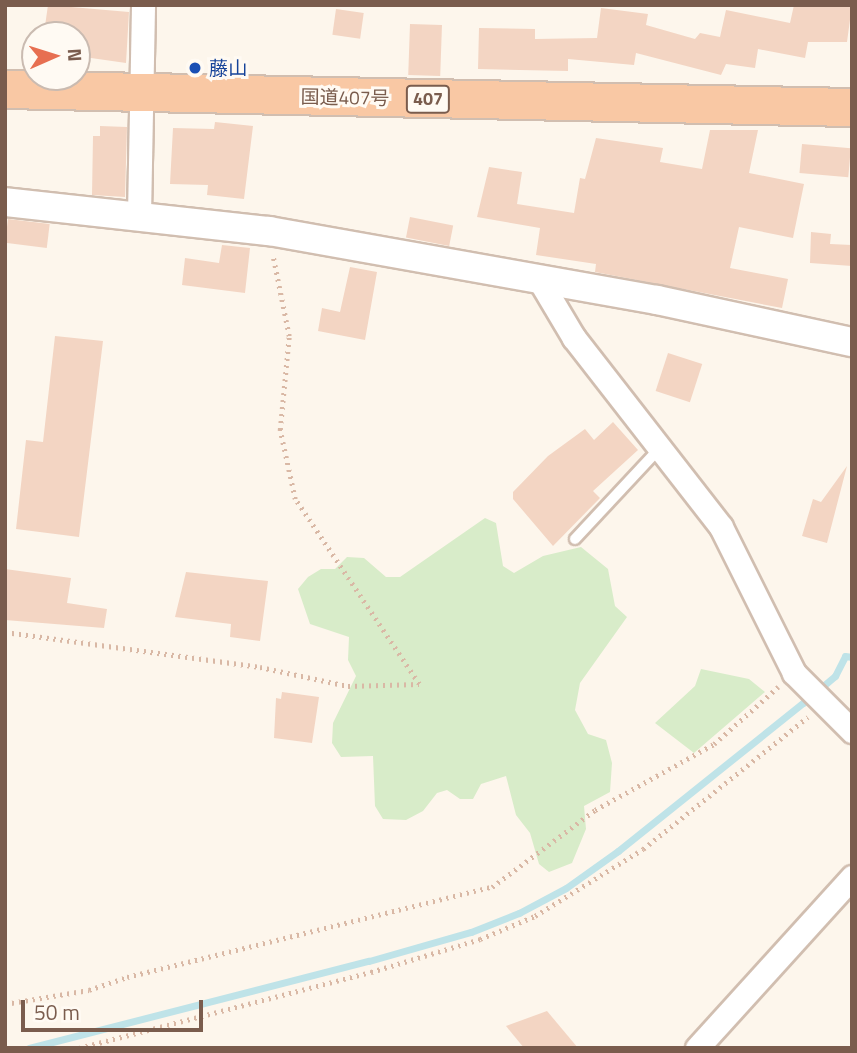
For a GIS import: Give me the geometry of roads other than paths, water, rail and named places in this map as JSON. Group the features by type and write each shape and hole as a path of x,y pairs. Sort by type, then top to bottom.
{"highway":[{"name":"国道407号","path":"5,89 852,107"}],"street":[{"path":"139,215 144,93 143,5"},
{"path":"5,202 268,231 657,300 852,342"},
{"path":"540,281 574,338 721,527 794,673 823,706 852,731"},
{"path":"697,1048 852,877"}],"lane":[{"path":"575,539 660,449"}],"waterway":[{"path":"29,1048 369,961 471,932 519,913 566,888 618,851 835,676 845,656 852,657"}],"place":[{"name":"藤山","path":"195,68"}]}
